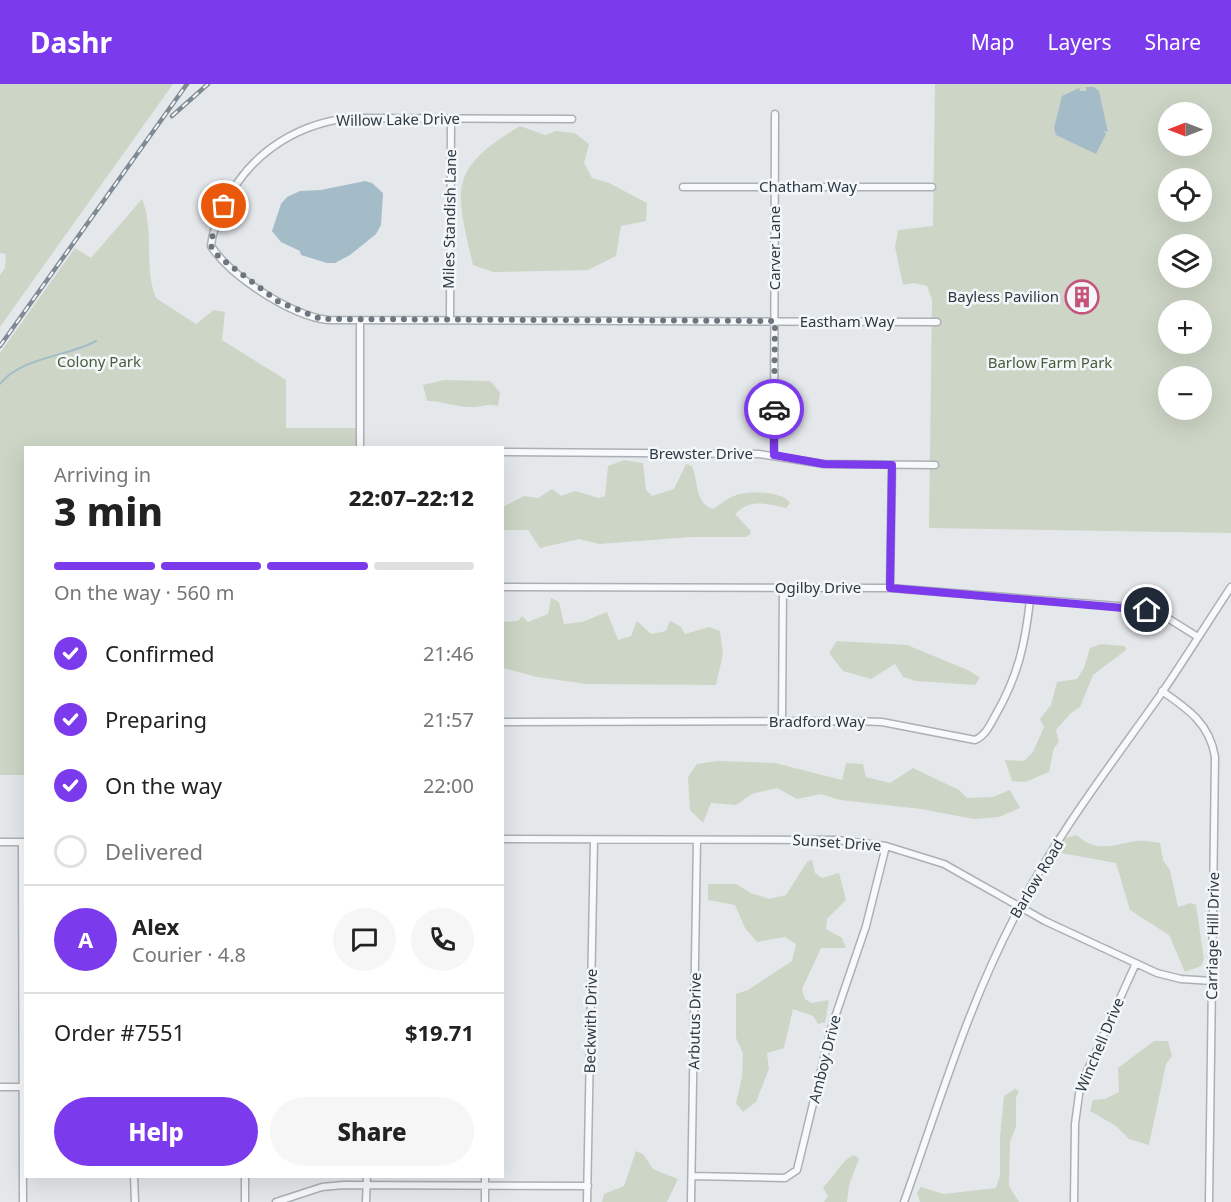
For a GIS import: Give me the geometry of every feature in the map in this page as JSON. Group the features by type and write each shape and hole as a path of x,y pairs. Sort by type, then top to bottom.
{"street":[{"name":"Carver Lane","path":"774,455 775,114"},
{"name":"Willow Lake Drive","path":"211,240 224,206 245,172 267,151 294,132 316,124 348,118 572,119"},
{"name":"Miles Standish Lane","path":"450,319 451,119"},
{"name":"Chatham Way","path":"683,187 932,187"},
{"name":"Eastham Way","path":"211,240 215,252 229,266 293,310 321,319 937,322"},
{"path":"360,320 360,446"},
{"name":"Brewster Drive","path":"504,452 774,455 824,464 934,465"},
{"path":"890,588 892,465"},
{"name":"Ogilby Drive","path":"504,587 890,588 1147,610 1175,621 1198,637"},
{"path":"782,721 783,587"},
{"name":"Barlow Road","path":"904,1202 980,990 1019,908 1085,801 1231,587"},
{"name":"Bradford Way","path":"504,722 717,724 782,721 882,722 978,739 990,725 1016,677 1030,600"},
{"name":"Carriage Hill Drive","path":"1162,691 1197,717 1208,732 1214,752 1209,1202"},
{"name":"Sunset Drive","path":"504,838 837,840 886,846 962,872 1019,908 1136,963 1170,977 1212,981"},
{"name":"Beckwith Drive","path":"587,1202 594,840"},
{"name":"Arbutus Drive","path":"691,1202 697,840"},
{"path":"0,842 24,842 23,1202"},
{"name":"Amboy Drive","path":"692,1176 785,1178 797,1170 831,1029 866,926 886,846"},
{"name":"Winchell Drive","path":"1074,1202 1075,1124 1080,1087 1136,963"},
{"path":"0,1087 22,1087"},
{"path":"134,1178 135,1202"},
{"path":"245,1178 245,1202"},
{"path":"366,1202 367,1178"},
{"path":"485,1178 485,1202"},
{"path":"276,1202 322,1187 588,1186"}],"green space":[{"path":"0,84 173,84 0,327 0,275 5,268 6,254 0,253"},
{"name":"Barlow Farm Park","path":"935,84 1231,84 1231,533 929,528 932,300 927,286 914,283 903,285 895,247 898,230 933,226"},
{"path":"520,126 545,135 556,131 575,133 589,144 584,163 592,178 609,183 647,203 646,221 621,226 616,256 588,270 493,272 473,265 463,218 462,184 468,170 479,156"},
{"name":"Colony Park","path":"142,199 148,223 150,274 156,298 196,324 214,310 225,312 222,340 286,380 286,428 360,428 360,446 24,446 24,775 0,775 0,353 75,248 91,258"},
{"path":"444,380 490,381 500,392 498,406 465,407 427,401 423,385"},
{"path":"624,460 643,463 646,490 652,496 674,489 686,464 692,466 700,497 707,506 713,509 731,497 747,493 772,494 790,503 786,508 753,504 741,509 735,514 750,530 751,534 746,537 691,537 599,544 579,539 540,548 528,530 504,530 504,506 524,496 538,498 552,489 561,496 575,491 599,498 605,496 608,466"},
{"path":"551,598 559,602 564,624 582,622 607,612 618,640 631,636 637,621 651,634 666,631 670,621 680,626 685,634 709,627 720,631 723,654 716,685 586,684 537,677 504,668 504,622 518,621 522,616 528,622 548,614"},
{"path":"837,641 907,645 970,671 980,678 975,685 916,681 903,677 895,664 871,679 843,671 829,653"},
{"path":"1101,644 1125,646 1126,650 1093,675 1080,707 1070,714 1056,730 1059,742 1054,748 1049,772 1025,782 1012,781 1005,760 1024,761 1033,752 1044,727 1040,719 1051,705 1057,682 1077,679 1084,668 1090,648"},
{"path":"718,761 775,763 842,780 846,763 863,764 866,777 890,783 913,768 959,790 967,798 993,797 1010,790 1020,808 999,817 974,819 921,809 840,800 821,794 797,799 777,788 752,794 736,805 711,803 703,823 690,810 688,777 697,764"},
{"path":"1077,835 1084,841 1098,846 1139,841 1160,843 1163,860 1170,870 1178,907 1191,903 1196,905 1204,959 1201,966 1185,972 1169,935 1130,910 1116,863 1061,853 1065,838"},
{"path":"812,860 815,873 822,878 839,873 846,900 827,919 826,929 842,938 846,948 821,948 802,989 805,999 811,1003 829,1000 825,1022 818,1024 813,1016 793,1009 784,1048 767,1053 769,1069 756,1102 743,1112 736,1103 742,1077 743,1053 736,1038 736,994 748,990 792,961 796,944 785,937 757,942 745,928 735,905 708,900 708,884 736,884 751,893 769,899 786,895 807,862"},
{"path":"1154,1041 1168,1041 1172,1056 1166,1064 1149,1145 1129,1139 1116,1126 1090,1111 1093,1100 1105,1099 1119,1092 1118,1068"},
{"path":"1015,1089 1019,1091 1016,1098 1016,1126 1010,1142 1009,1186 1019,1202 920,1202 917,1193 921,1187 943,1194 996,1188 1000,1175 1000,1136 1004,1096"},
{"path":"636,1151 643,1154 653,1169 678,1179 667,1202 602,1202 604,1194 624,1186"},
{"path":"854,1155 859,1159 849,1185 847,1202 824,1202 828,1196 823,1187 845,1161"}],"water":[{"path":"1086,87 1094,87 1099,91 1108,132 1104,131 1106,134 1096,154 1056,135 1054,128 1062,96 1079,88 1080,91 1086,91"},
{"path":"365,181 372,183 383,193 381,225 376,234 350,255 335,263 327,263 301,255 300,251 281,242 272,231 281,204 287,197 300,191 321,190"}],"waterway":[{"path":"0,384 20,368 96,341"}],"railway":[{"path":"0,346 187,84"},
{"path":"172,116 208,84"}],"way so far":[{"path":"224,206 211,240 211,246 219,257 279,302 293,310 321,319 775,321 774,409"}],"place":[{"name":"Bayless Pavilion","path":"1082,297"}],"route":[{"path":"774,409 774,455 824,464 892,465 890,588 913,588 1147,610"}]}
